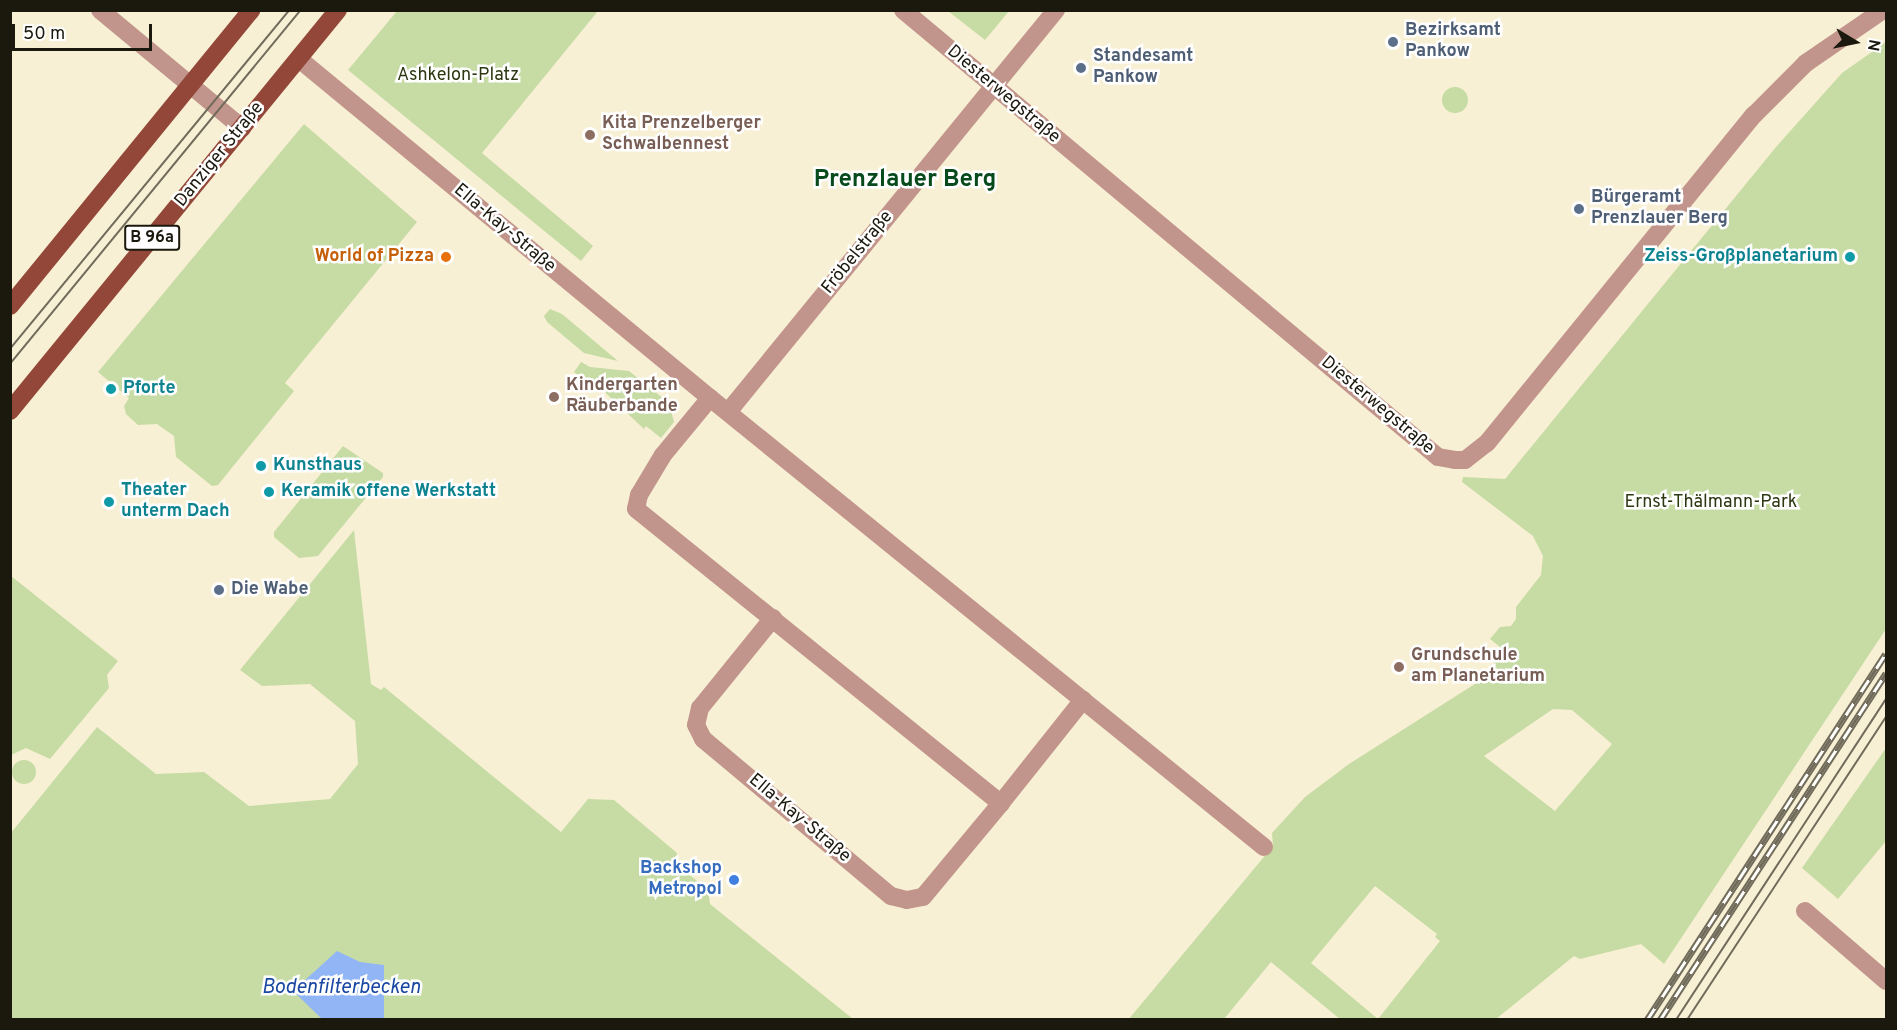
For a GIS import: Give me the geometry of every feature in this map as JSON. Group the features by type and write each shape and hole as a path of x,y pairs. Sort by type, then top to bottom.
{"main road":[{"path":"10,306 251,10"},
{"name":"Danziger Straße","path":"10,411 338,10"}],"street":[{"path":"100,10 242,128"},
{"name":"Diesterwegstraße","path":"903,10 1438,457 1465,460 1487,443 1754,115 1806,63 1883,10"},
{"name":"Fröbelstraße","path":"728,412 1056,10"},
{"name":"Ella-Kay-Straße","path":"299,59 710,398 1264,847"},
{"path":"710,398 663,455 639,495 636,508 1001,803"},
{"name":"Ella-Kay-Straße","path":"773,618 700,708 696,725 703,739 891,896 907,900 924,897 1083,700"},
{"path":"1805,911 1887,981"}],"green space":[{"name":"Ashkelon-Platz","path":"397,11 598,11 482,153 593,246 581,261 348,70"},
{"path":"948,11 1009,11 985,40"},
{"name":"Ernst-Thälmann-Park","path":"1886,42 1886,629 1664,964 1641,944 1580,959 1574,956 1496,1019 1341,1020 1271,962 1224,1019 1128,1020 1273,846 1272,833 1305,797 1349,764 1478,682 1505,651 1490,639 1500,627 1511,626 1516,619 1516,607 1541,575 1543,556 1533,536 1462,482 1463,477 1505,479 1776,147 1842,73","holes":["1553,709 1572,710 1612,744 1555,811 1484,756","1375,886 1437,934 1435,937 1440,941 1378,1019 1311,963"]},
{"path":"1455,87 1464,91 1468,100 1464,109 1455,113 1446,109 1442,100 1446,91"},
{"path":"304,124 417,222 285,383 294,391 218,485 212,486 176,457 174,436 157,424 138,425 126,414 124,406 129,398 98,372"},
{"path":"550,309 562,314 618,361 584,353 547,322 544,316"},
{"path":"581,362 590,367 629,371 669,403 674,422 661,438 646,426 644,429 595,383 592,386 574,372"},
{"path":"343,446 383,473 383,477 318,556 299,558 274,537 274,532"},
{"path":"354,530 371,684 381,690 384,687 561,832 588,799 614,800 677,853 675,863 708,890 710,904 853,1019 11,1020 11,833 97,727 156,774 204,772 249,806 330,799 358,764 355,721 310,684 262,686 240,670"},
{"path":"11,576 118,661 107,675 109,688 50,759 26,748 11,755"},
{"path":"1886,748 1886,841 1838,899 1802,868"},
{"path":"24,760 33,763 36,772 33,781 24,784 15,781 12,772 15,763"}],"water":[{"name":"Bodenfilterbecken","path":"337,951 360,962 384,965 384,1019 322,1019 293,991"}],"tram line":[{"path":"10,349 289,10"},
{"path":"10,364 301,10"},
{"path":"1676,1020 1886,699"},
{"path":"1687,1020 1886,717"}],"railway":[{"path":"1647,1020 1886,654"},
{"path":"1660,1020 1886,673"}],"place":[{"name":"Bezirksamt Pankow","path":"1393,42"},
{"name":"Standesamt Pankow","path":"1081,68"},
{"name":"Kita Prenzelberger Schwalbennest","path":"590,135"},
{"name":"Bürgeramt Prenzlauer Berg","path":"1579,209"},
{"name":"World of Pizza","path":"446,257"},
{"name":"Zeiss-Großplanetarium","path":"1850,257"},
{"name":"Pforte","path":"111,389"},
{"name":"Kindergarten Räuberbande","path":"554,397"},
{"name":"Kunsthaus","path":"261,466"},
{"name":"Keramik offene Werkstatt","path":"269,492"},
{"name":"Theater unterm Dach","path":"109,502"},
{"name":"Die Wabe","path":"219,590"},
{"name":"Grundschule am Planetarium","path":"1399,667"},
{"name":"Backshop Metropol","path":"734,880"}],"district":[{"name":"Prenzlauer Berg","path":"905,181"}]}
